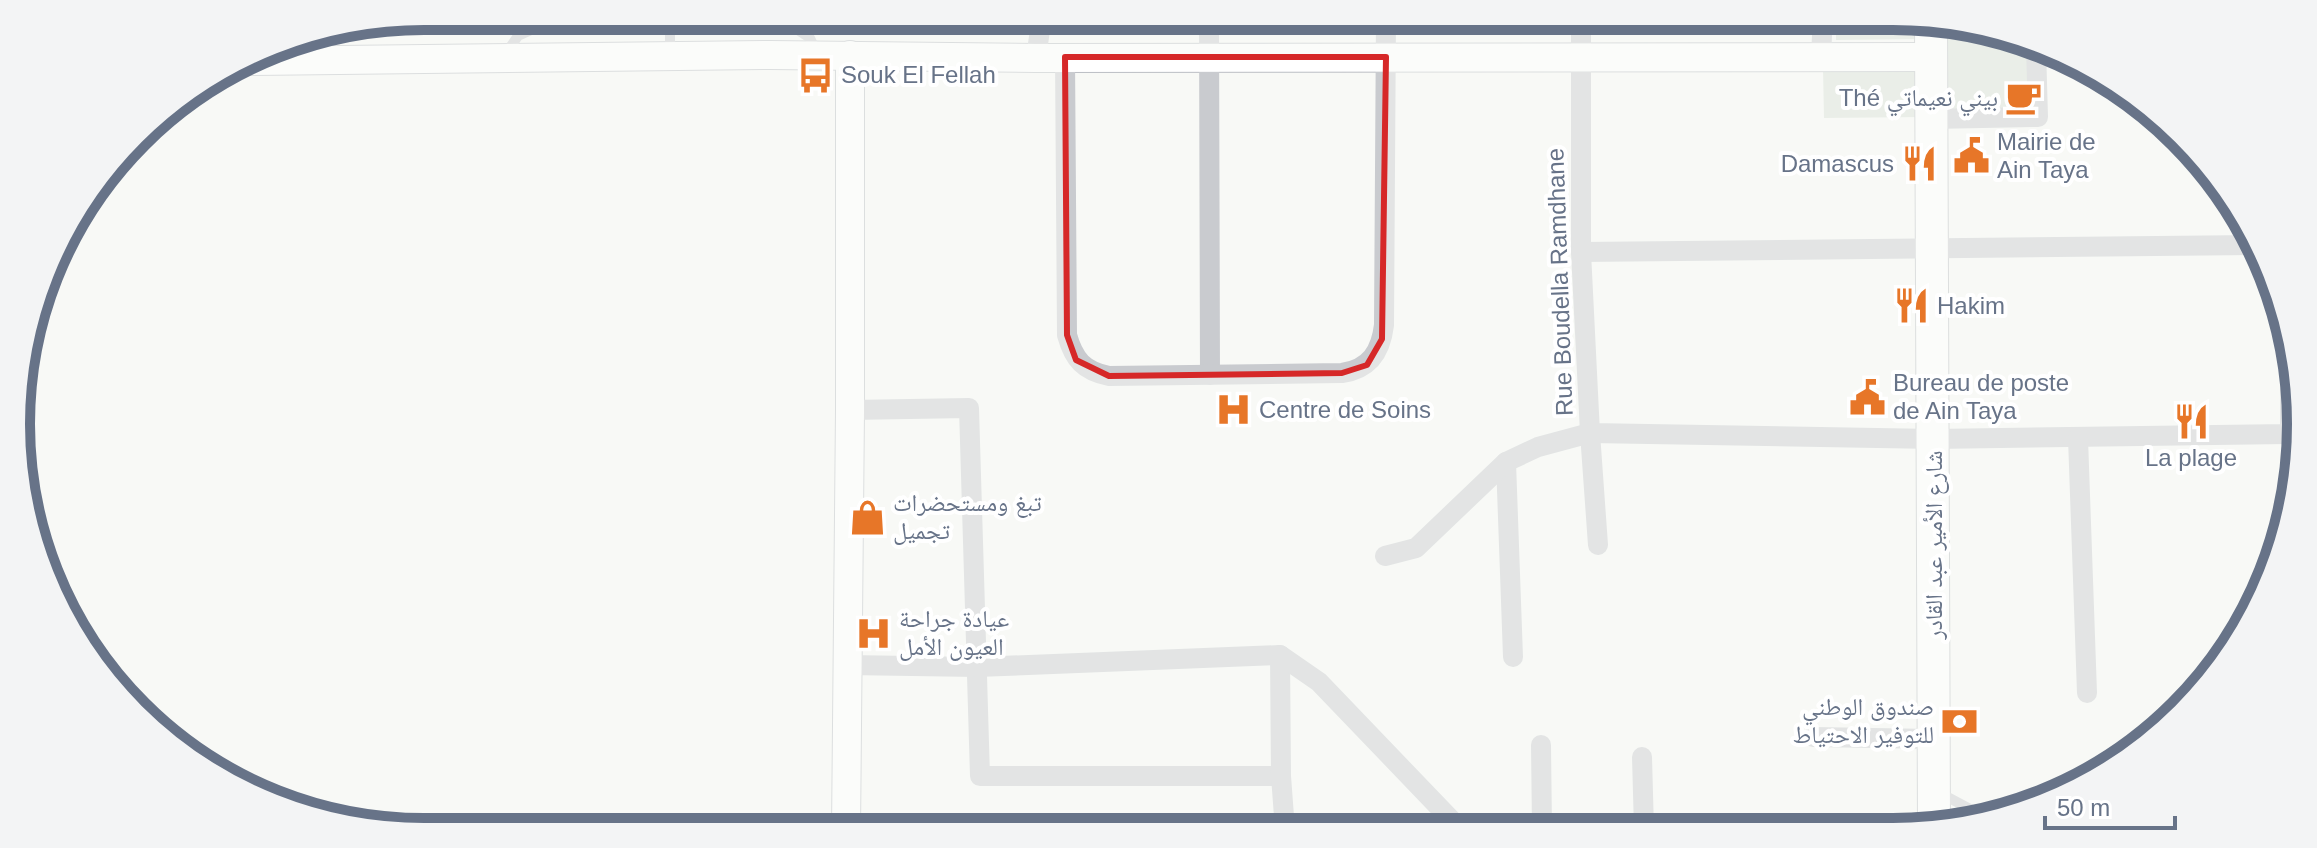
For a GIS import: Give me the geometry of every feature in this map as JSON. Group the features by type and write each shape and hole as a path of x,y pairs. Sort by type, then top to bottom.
{"main road":[{"name":"شارع الأمير عبد القادر","path":"1931,32 1934,816"},
{"path":"271,61 818,55 1036,58 1932,57"},
{"path":"846,818 850,55"}],"street":[{"path":"1036,58 1040,30"},
{"path":"1209,30 1210,375"},
{"path":"1065,57 1067,335 1076,360 1093,373 1109,376 1342,373 1367,365 1376,354 1384,325 1386,30"},
{"name":"Rue Boudella Ramdhane","path":"1581,30 1581,252 1590,433 1934,439 2287,434"},
{"path":"1821,56 1822,30"},
{"path":"1932,119 2038,117 2041,59"},
{"path":"1581,252 2243,245"},
{"path":"850,410 969,408 980,776 1281,776"},
{"path":"1385,556 1416,548 1506,462 1538,447 1590,433 1598,545"},
{"path":"2078,438 2087,693"},
{"path":"1506,462 1513,657"},
{"path":"847,665 977,667 1280,655 1319,682 1449,818"},
{"path":"1280,655 1284,818"},
{"path":"1813,737 1934,739"},
{"path":"1541,745 1542,818"},
{"path":"1642,757 1644,818"}],"lane":[{"path":"503,58 518,36 531,30"},
{"path":"670,30 670,56"},
{"path":"798,30 810,38 818,55"},
{"path":"1934,790 1970,809"}],"highlighted area":[{"path":"1065,57 1386,57 1382,339 1367,365 1342,373 1109,376 1076,360 1067,335"}],"shaded area":[{"path":"1836,30 1927,32 1927,39 1836,40"},
{"path":"1945,33 1995,43 2030,55 2031,113 1946,114"},
{"path":"1925,68 1925,117 1824,118 1823,69"}],"place":[{"name":"Souk El Fellah","path":"815,75"},
{"name":"Thé بيني نعيماتي","path":"2024,98"},
{"name":"Mairie de Ain Taya","path":"1971,156"},
{"name":"Damascus","path":"1920,164"},
{"name":"Hakim","path":"1911,306"},
{"name":"Bureau de poste de Ain Taya","path":"1867,397"},
{"name":"Centre de Soins","path":"1233,410"},
{"name":"La plage","path":"2191,421"},
{"name":"تبغ ومستحضرات تجميل","path":"867,517"},
{"name":"عيادة جراحة العيون الأمل","path":"873,633"},
{"name":"صندوق الوطني للتوفير الاحتياط","path":"1960,721"}]}
